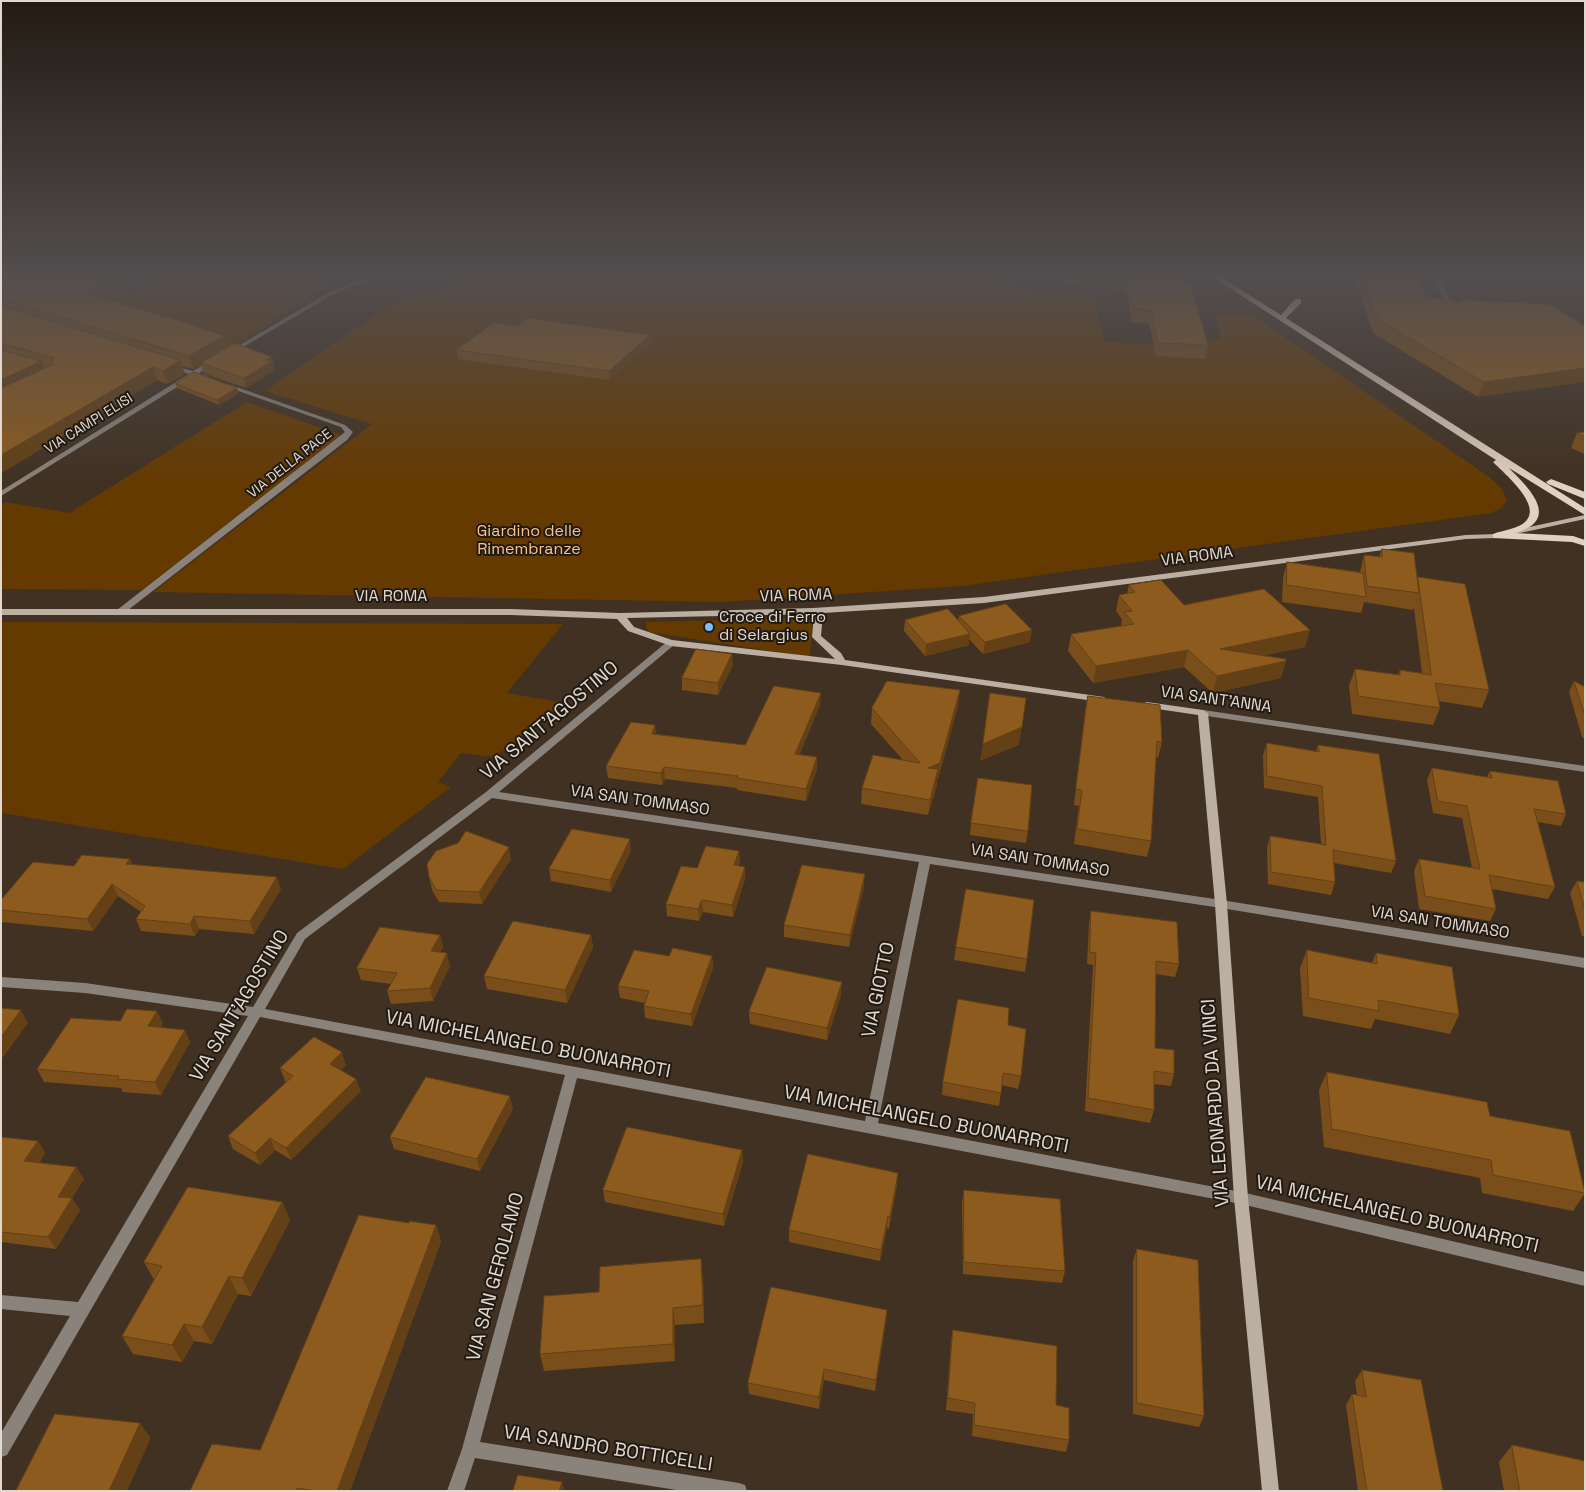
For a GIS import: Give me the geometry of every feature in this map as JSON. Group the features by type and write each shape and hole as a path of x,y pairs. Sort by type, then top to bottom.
{"main road":[{"path":"1324,346 1585,512"},
{"path":"1484,448 1558,486 1585,496"},
{"path":"1484,448 1525,492 1536,508 1535,516 1530,523 1519,529 1497,536"},
{"name":"VIA ROMA","path":"1,612 501,612 620,616 819,611 984,600 1466,537 1497,536 1585,517"},
{"path":"1497,536 1549,537 1573,539 1585,543"},
{"path":"819,611 816,637 838,655 842,662"},
{"path":"620,616 630,629 672,643 842,662 1106,700"},
{"name":"VIA SANT'ANNA","path":"1135,704 1203,713"},
{"name":"VIA LEONARDO DA VINCI","path":"1203,713 1221,904 1241,1198 1271,1491"}],"street":[{"name":"VIA CAMPI ELISI","path":"1,494 241,346"},
{"path":"167,364 210,379"},
{"name":"VIA DELLA PACE","path":"120,612 344,438 349,432 343,426 219,382"},
{"name":"VIA SANT'AGOSTINO","path":"1,1449 301,936 490,794 672,643"},
{"name":"VIA SANT'ANNA","path":"1203,713 1585,769"},
{"name":"VIA SAN TOMMASO","path":"490,794 1221,904 1585,963"},
{"name":"VIA GIOTTO","path":"870,1128 925,860"},
{"name":"VIA MICHELANGELO BUONARROTI","path":"1,982 85,988 257,1012 1241,1198 1585,1279"},
{"name":"VIA SAN GEROLAMO","path":"456,1491 470,1449 572,1072"},
{"path":"1,1302 83,1310"},
{"name":"VIA SANDRO BOTTICELLI","path":"470,1449 739,1491"}],"green space":[{"path":"142,346 236,346 203,368"},
{"name":"Giardino delle Rimembranze","path":"331,346 1154,346 1156,356 1204,359 1201,346 1296,346 1488,476 1501,488 1507,500 1502,508 1491,513 962,586 722,602 153,592 372,424 265,391"},
{"path":"247,402 341,435 142,590 1,589 1,505 6,502 69,513"},
{"path":"813,618 810,657 648,632 645,622"},
{"path":"1,622 563,624 507,693 565,703 495,757 461,753 438,782 451,787 343,869 1,813"}],"building":[{"path":"10,346 132,346 180,360 163,371 153,367 1,455 1,388 52,365 54,358"},
{"path":"155,346 207,346 189,356"},
{"path":"231,346 242,346 272,357 266,360 272,361 244,378 201,363"},
{"path":"462,346 638,346 609,371 456,350"},
{"path":"1422,346 1585,346 1585,368 1484,382"},
{"path":"1,350 41,361 1,380"},
{"path":"194,372 237,388 217,400 176,384"},
{"path":"1585,432 1585,437 1577,433"},
{"path":"1382,549 1414,553 1419,593 1367,586 1364,555 1382,557"},
{"path":"1287,562 1363,573 1366,597 1287,585"},
{"path":"1418,577 1465,584 1489,690 1435,683 1440,708 1358,696 1355,669 1400,675 1400,670 1431,675"},
{"path":"1161,580 1184,605 1264,589 1310,630 1220,649 1286,659 1286,661 1217,676 1188,650 1096,666 1071,634 1134,624 1124,612 1132,611 1119,595 1135,592 1129,585"},
{"path":"1006,604 1032,630 985,642 959,616"},
{"path":"948,609 970,634 926,644 905,620"},
{"path":"696,649 732,654 718,683 682,678"},
{"path":"887,681 960,690 940,763 928,768 938,769 930,800 862,788 873,755 920,763 872,708"},
{"path":"1574,681 1585,687 1585,715"},
{"path":"774,686 821,693 795,754 817,757 806,789 737,778 738,776 664,767 661,773 606,766 631,722 655,725 652,734 745,745"},
{"path":"990,693 1026,698 1022,727 983,744"},
{"path":"1088,696 1160,705 1162,742 1157,741 1151,841 1077,829 1082,790 1076,789"},
{"path":"1267,743 1319,752 1318,745 1379,754 1396,861 1333,850 1335,882 1271,872 1270,836 1326,845 1322,786 1267,776"},
{"path":"1432,768 1492,778 1490,771 1558,781 1566,814 1534,809 1555,887 1489,875 1496,909 1425,896 1419,859 1480,869 1467,806 1438,801"},
{"path":"978,778 1032,785 1028,831 971,823"},
{"path":"572,829 630,839 610,880 549,869"},
{"path":"466,831 509,847 479,892 436,890 429,877 427,864 436,851 458,843"},
{"path":"706,846 739,851 734,865 745,867 732,905 702,900 698,909 666,904 681,866 697,868"},
{"path":"82,855 130,859 126,864 277,877 250,921 194,916 190,924 136,919 145,906 112,884 87,919 1,910 1,900 33,862 74,866 78,861 76,859 78,860"},
{"path":"802,865 865,874 850,935 784,925"},
{"path":"1577,881 1585,882 1585,909"},
{"path":"966,889 1034,900 1027,959 956,947"},
{"path":"1091,911 1177,922 1179,964 1156,961 1155,1048 1174,1050 1174,1074 1154,1071 1154,1110 1088,1098 1096,953 1090,952"},
{"path":"513,921 591,935 565,990 484,976"},
{"path":"380,927 440,935 431,951 447,953 430,988 387,991 397,973 357,968"},
{"path":"673,948 712,956 691,1014 644,1006 649,991 618,986 634,950 669,956"},
{"path":"1307,950 1377,964 1376,953 1452,967 1459,1015 1378,1000 1379,1011 1309,998"},
{"path":"767,967 842,982 827,1028 749,1012"},
{"path":"958,999 1009,1008 1008,1025 1026,1029 1021,1076 1003,1073 1001,1093 943,1082"},
{"path":"1,1008 21,1010 1,1037"},
{"path":"127,1009 157,1011 148,1026 185,1030 155,1082 117,1079 119,1076 37,1069 71,1018 120,1021"},
{"path":"314,1037 342,1052 330,1064 356,1079 286,1148 270,1138 255,1153 228,1136 293,1076 280,1068"},
{"path":"1327,1072 1487,1102 1490,1116 1570,1131 1585,1193 1493,1175 1491,1160 1332,1129"},
{"path":"426,1077 510,1096 477,1159 390,1137"},
{"path":"627,1127 742,1150 723,1214 603,1190"},
{"path":"1,1137 38,1141 24,1161 76,1167 58,1197 72,1198 48,1237 1,1232"},
{"path":"808,1154 898,1173 890,1217 888,1216 881,1250 789,1230"},
{"path":"188,1187 282,1202 242,1278 229,1276 202,1327 184,1324 172,1345 122,1336 162,1266 144,1262"},
{"path":"964,1190 1060,1199 1065,1271 964,1262"},
{"path":"359,1215 436,1225 337,1491 297,1488 296,1491 190,1491 212,1444 260,1450"},
{"path":"1137,1249 1198,1260 1204,1416 1137,1403"},
{"path":"701,1259 703,1305 673,1308 673,1344 540,1354 544,1296 599,1292 600,1267"},
{"path":"771,1287 887,1310 876,1380 824,1369 819,1397 748,1383"},
{"path":"953,1330 1057,1346 1056,1405 1069,1408 1069,1440 974,1425 975,1403 948,1398"},
{"path":"1362,1370 1421,1380 1443,1491 1367,1491 1352,1394 1366,1397"},
{"path":"55,1414 140,1423 109,1491 16,1491"},
{"path":"1512,1445 1585,1461 1585,1491 1520,1491"},
{"path":"518,1475 562,1482 559,1491 513,1491"}],"place":[{"name":"Croce di Ferro di Selargius","path":"709,627"}]}
